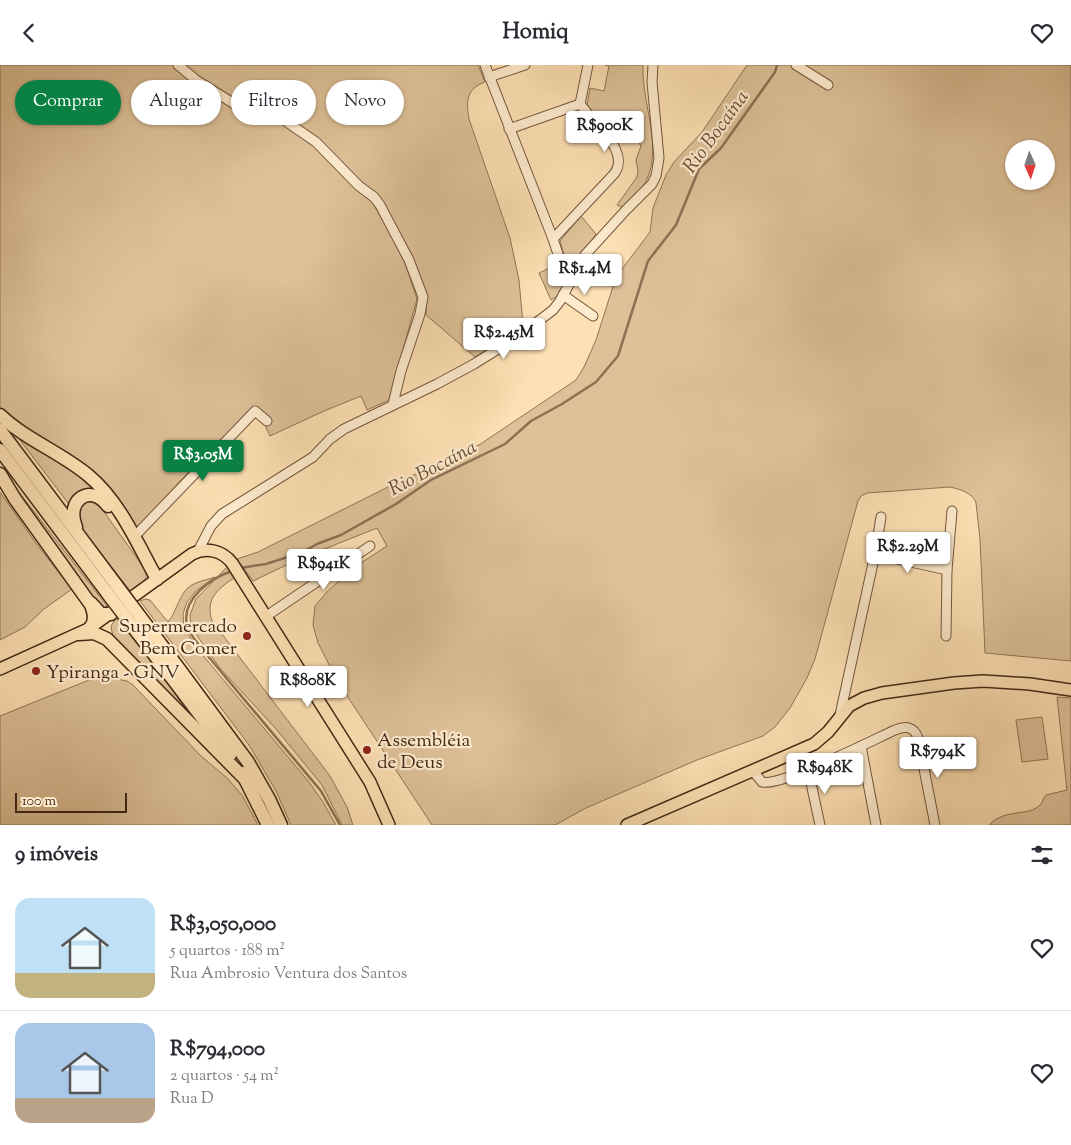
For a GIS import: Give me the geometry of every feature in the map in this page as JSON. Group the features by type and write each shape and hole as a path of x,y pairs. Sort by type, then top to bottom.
{"highway":[{"path":"0,415 18,430 90,477 110,500 134,537 157,579"},
{"path":"0,431 87,546"},
{"path":"0,450 248,762 281,825"},
{"path":"0,474 20,507 91,605 94,621 84,631"},
{"path":"113,590 76,526 73,511 76,502 88,495 97,496 104,500 134,537"},
{"path":"87,599 98,612 108,616 101,623 100,630 107,639 247,781"},
{"path":"84,631 107,639"},
{"path":"152,642 247,781 268,825"}],"main road":[{"path":"0,669 84,631 108,616 198,551 217,552 232,563 370,781 389,825"},
{"path":"627,825 814,744 825,735 849,706 864,698 897,690 954,683 1004,682 1071,690"}],"street":[{"path":"178,65 224,99 245,109 275,115 316,142 359,186 374,197 386,215 409,260 423,303 401,371 393,404"},
{"path":"485,65 553,239 568,284"},
{"path":"489,77 525,65"},
{"path":"580,104 588,65"},
{"path":"198,551 211,526 222,514 313,457 330,439 344,429 437,384 516,338 548,315 557,305 590,248 650,187 656,176 659,158 652,82 653,65"},
{"path":"796,65 828,85"},
{"path":"509,129 580,104"},
{"path":"553,239 614,174 618,165 618,154 614,146 580,104"},
{"path":"563,295 593,316"},
{"path":"134,537 255,411 267,421"},
{"path":"946,636 947,570 952,511"},
{"path":"840,717 875,554 880,517"},
{"path":"265,617 370,546"},
{"path":"875,554 947,570"},
{"path":"753,771 760,781 768,783 782,780 861,746 895,729 903,727 912,729 918,738 934,825"},
{"path":"861,746 876,825"},
{"path":"808,769 820,825"}],"shaded area":[{"path":"0,65 478,65 485,82 474,88 469,96 469,119 510,238 519,280 523,324 513,333 475,357 426,315 426,300 378,199 372,202 405,263 417,299 389,400 367,410 361,396 270,436 263,421 258,417 242,420 181,480 135,531 115,498 0,409"},
{"path":"605,65 643,65 653,150 651,166 646,181 636,195 622,207 617,205 637,177 636,160 641,146 631,136 604,124 587,106 590,88 604,91 609,66"},
{"path":"747,65 1071,65 1071,661 985,653 980,539 976,503 969,494 950,487 867,493 861,496 858,501 815,659 807,678 790,708 775,727 763,736 697,760 586,808 555,825 432,825 338,682 318,643 313,625 315,606 327,592 353,568 387,546 377,528 297,560 253,581 237,559 258,552 392,485 479,445 576,380 596,340 616,277 650,232 653,208 666,175 674,162 702,132"},
{"path":"581,216 596,234 569,272 560,241"},
{"path":"558,264 563,284 557,296 551,300 539,273"},
{"path":"20,440 75,472 98,489 87,489 71,507"},
{"path":"5,474 107,606 105,608 98,607"},
{"path":"0,492 38,546 72,589 44,609 25,627 0,640"},
{"path":"86,502 94,502 102,509 144,568 146,577 144,583 132,593 77,521 78,509"},
{"path":"227,567 234,578 222,586 211,601 210,614 212,621 330,776 347,807 353,825 342,825 322,785 276,729 219,667 191,627 190,615 196,599"},
{"path":"215,577 196,591 187,602 183,614 184,628 201,653 309,782 336,825 291,825 276,791 249,745 140,601 150,600 168,622 188,588 197,582"},
{"path":"116,618 162,675 191,717 113,637 111,626"},
{"path":"112,678 127,681 133,685 201,756 227,778 242,795 258,825 0,825 0,716 89,680"},
{"path":"1057,697 1071,698 1071,825 989,825 1002,816 1035,809 1041,804 1046,795 1067,790"},
{"path":"1042,717 1048,759 1022,762 1016,720"}],"waterway":[{"name":"Rio Bocaína","path":"240,568 266,564 303,552 317,544 341,535 396,504 431,480 505,444 531,421 596,382 618,356 648,261 676,225 699,169 721,148 775,72 777,65"},
{"name":"Rio Bocaína","path":"232,571 207,584 193,598 186,616 188,628 202,649 321,791 340,825"}],"place":[{"name":"Supermercado Bem Comer","path":"247,636"},
{"name":"Ypiranga - GNV","path":"36,671"},
{"name":"Assembléia de Deus","path":"367,750"}]}
